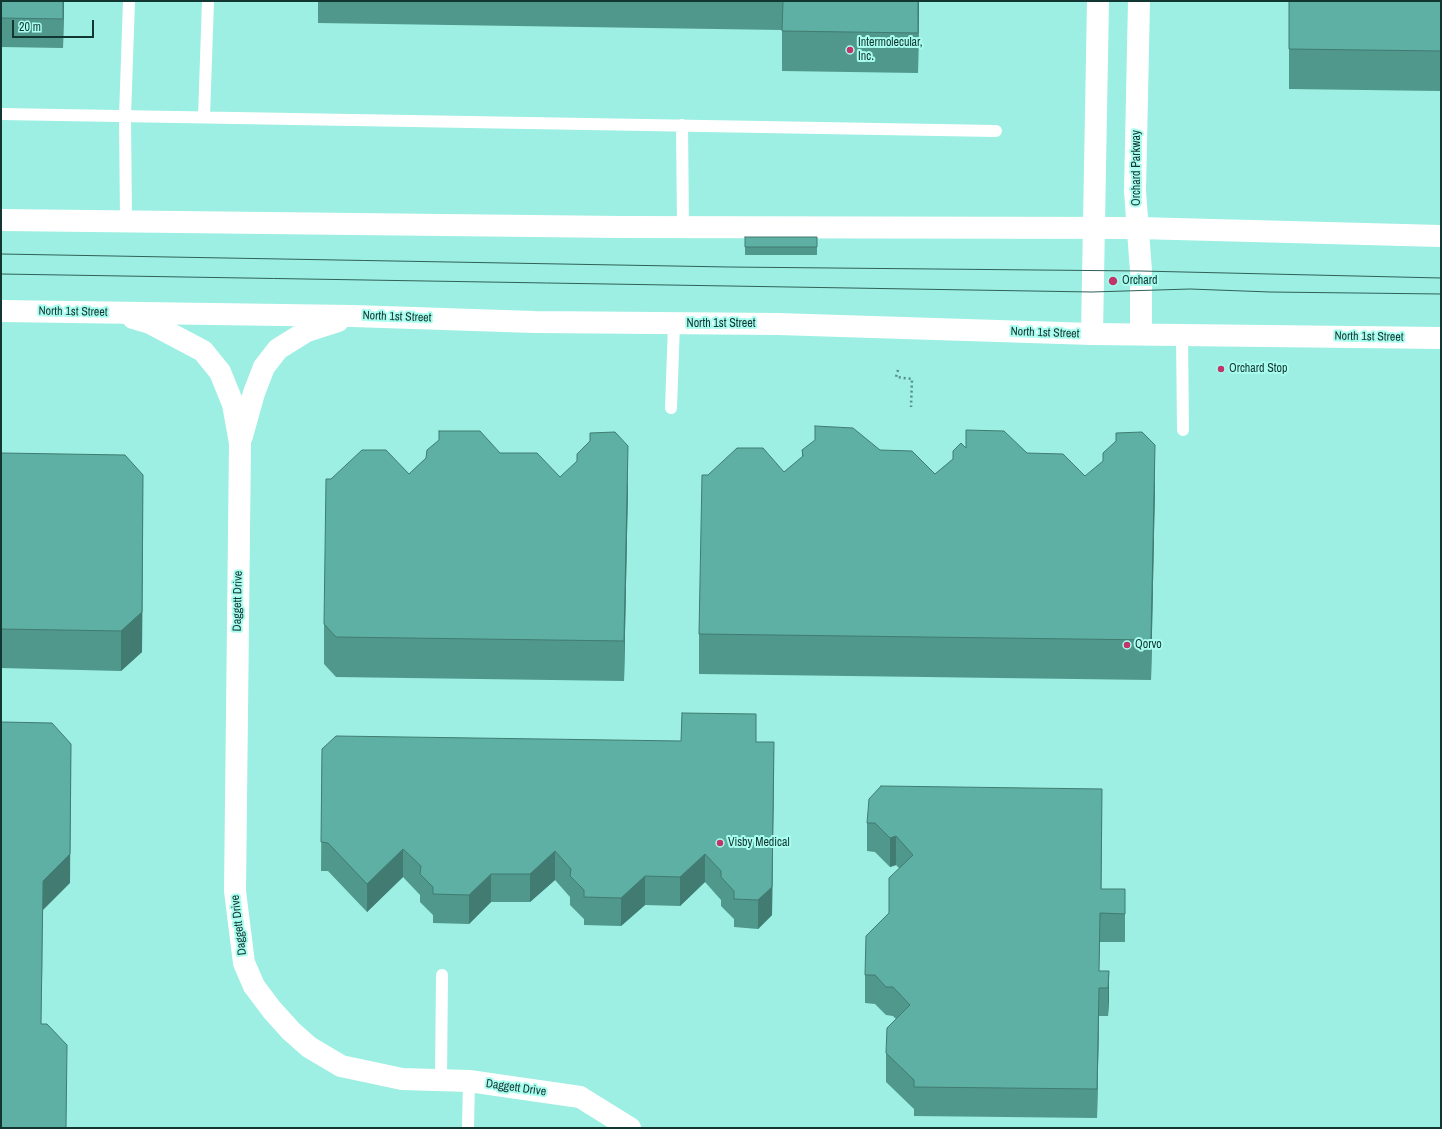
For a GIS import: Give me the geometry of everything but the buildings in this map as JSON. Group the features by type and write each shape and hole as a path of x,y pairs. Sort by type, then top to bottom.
{"main road":[{"path":"1092,334 1092,229 1098,1"},
{"name":"Orchard Parkway","path":"1139,1 1136,191 1141,271 1141,334"},
{"path":"1,220 683,227 1138,228 1441,236"},
{"name":"North 1st Street","path":"1,311 353,316 534,322 778,324 1092,334 1441,338"},
{"path":"117,312 150,323 203,351 220,372 234,404 240,443"},
{"path":"240,443 254,393 264,367 278,349 307,331 353,316"},
{"name":"Daggett Drive","path":"240,443 235,891 244,963 254,986 290,1031 309,1047 341,1066 402,1079 469,1081 580,1097 630,1128"}],"lane":[{"path":"126,221 125,116 129,1"},
{"path":"204,117 208,1"},
{"path":"1,114 996,130"},
{"path":"682,125 683,227"},
{"path":"671,408 674,324"},
{"path":"1182,335 1183,430"},
{"path":"441,1080 442,975"},
{"path":"468,1128 469,1081"}],"path":[{"path":"898,370 896,377 912,379 911,407"}],"tram line":[{"path":"1,254 729,267 1141,271 1441,278"},
{"path":"1,274 1092,292 1190,289 1270,292 1441,294"}],"place":[{"name":"Intermolecular, Inc.","path":"850,50"},
{"name":"Orchard","path":"1113,281"},
{"name":"Orchard Stop","path":"1221,369"},
{"name":"Qorvo","path":"1127,645"},
{"name":"Visby Medical","path":"720,843"}]}
